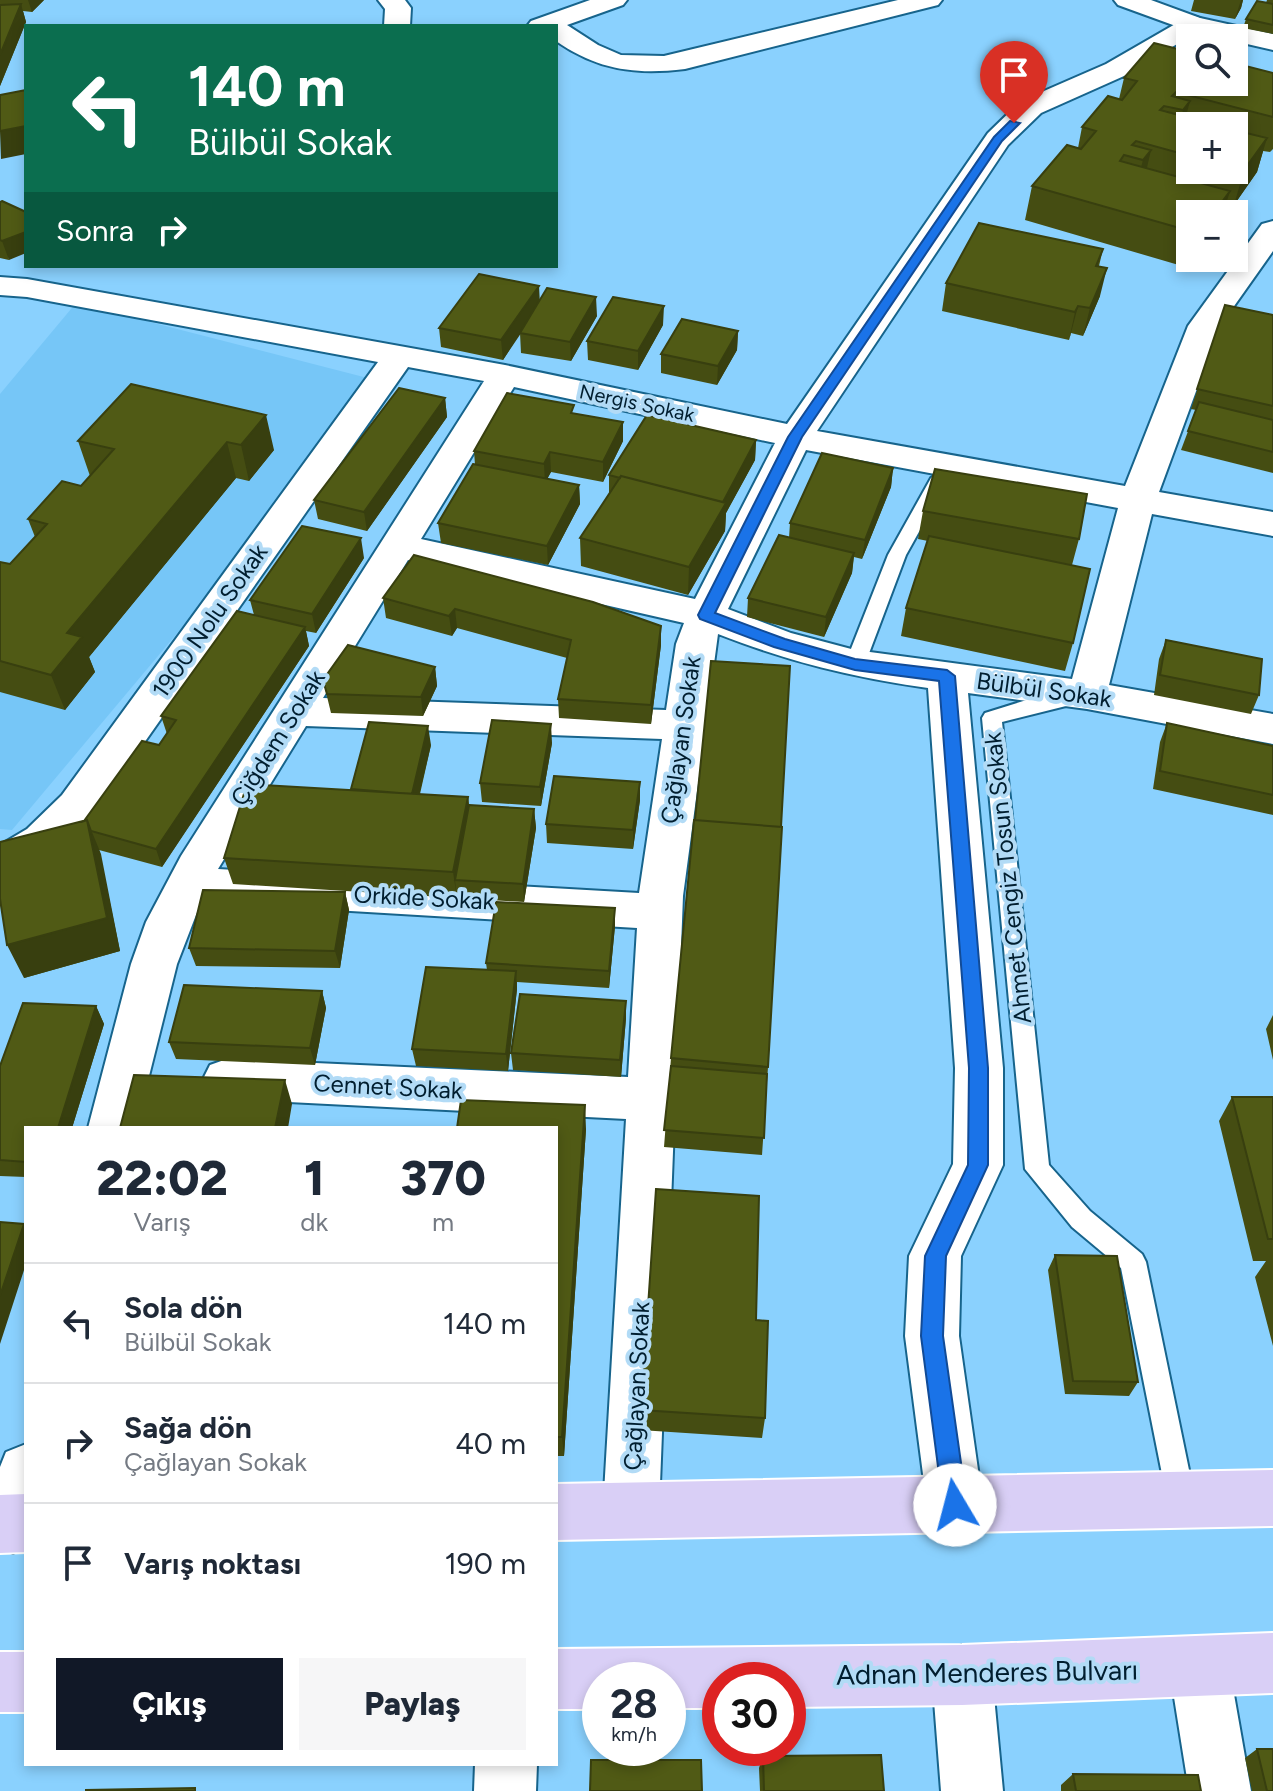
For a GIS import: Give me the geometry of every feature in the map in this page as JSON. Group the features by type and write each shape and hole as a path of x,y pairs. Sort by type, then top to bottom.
{"highway":[{"path":"558,1512 1273,1498"},
{"name":"Adnan Menderes Bulvarı","path":"558,1679 962,1675 1273,1663"},
{"path":"0,1682 24,1682"}],"street":[{"path":"391,0 398,8 397,24"},
{"path":"554,24 614,0"},
{"path":"825,0 852,19"},
{"path":"558,32 593,56 625,65 652,66 685,61 929,0"},
{"path":"1127,0 1193,24"},
{"name":"Çağlayan Sokak","path":"631,1510 660,912 695,644 706,615 795,437 998,139 1031,107 1115,70 1176,36"},
{"path":"1248,36 1273,42"},
{"path":"1087,695 1138,500 1204,326 1273,230"},
{"name":"Nergis Sokak","path":"0,286 27,288 505,375 795,437 1273,524"},
{"name":"1900 Nolu Sokak","path":"0,862 9,862 49,836 77,806 399,356"},
{"name":"Çiğdem Sokak","path":"112,1126 154,964 168,922 294,711 505,375"},
{"name":"Bülbül Sokak","path":"397,546 706,615 779,643 855,664 1087,695 1273,729"},
{"path":"947,676 979,1068 978,1165 935,1256 932,1336 955,1505"},
{"path":"294,711 683,725"},
{"name":"Orkide Sokak","path":"189,884 660,912"},
{"name":"Cennet Sokak","path":"125,1075 651,1099"},
{"path":"1199,1666 1220,1791"},
{"path":"962,1675 972,1791"},
{"path":"505,1791 506,1766"}],"lane":[{"path":"855,664 897,555 946,466"},
{"name":"Ahmet Cengiz Tosun Sokak","path":"1087,695 1033,705 992,718 1037,1169 1081,1219 1133,1262 1181,1500"}],"shaded area":[{"path":"76,303 387,383 12,830 0,829 0,394"}],"building":[{"path":"1257,1 1273,4 1273,25 1246,19"},
{"path":"21,4 0,55 0,5"},
{"path":"1154,43 1176,48 1176,92 1172,96 1190,101 1183,110 1164,106 1160,110 1176,114 1176,152 1136,141 1132,145 1151,150 1143,160 1124,155 1120,161 1176,176 1176,184 1204,184 1230,191 1223,200 1176,200 1176,227 1032,186 1067,145 1081,149 1096,131 1082,127 1108,96 1122,100 1137,81 1124,78"},
{"path":"1248,67 1273,73 1273,117 1192,96 1248,96"},
{"path":"24,90 24,126 0,131 0,95"},
{"path":"1248,133 1267,138 1248,164"},
{"path":"0,202 24,211 24,233 2,241 0,240"},
{"path":"979,223 1103,249 1096,266 1107,268 1090,308 1078,306 1075,312 946,283"},
{"path":"479,274 539,286 501,340 439,328"},
{"path":"547,288 596,297 570,342 520,333"},
{"path":"613,297 664,306 638,351 587,341"},
{"path":"1225,305 1273,315 1273,406 1197,389"},
{"path":"682,319 738,331 718,366 661,354"},
{"path":"131,384 266,415 241,445 227,442 67,633 82,637 51,675 0,661 0,562 10,564 47,524 28,519 62,481 81,486 114,449 78,441"},
{"path":"399,388 445,398 364,512 314,500"},
{"path":"507,393 574,405 571,413 623,422 603,462 550,452 544,464 474,451"},
{"path":"1199,402 1273,420 1273,452 1188,431"},
{"path":"647,415 756,440 723,502 609,475"},
{"path":"822,453 893,468 865,540 790,523"},
{"path":"473,464 579,485 547,546 438,523"},
{"path":"935,469 1087,494 1079,539 923,511"},
{"path":"621,476 726,503 689,567 580,538"},
{"path":"302,526 361,538 312,614 250,600"},
{"path":"779,535 854,553 826,617 748,598"},
{"path":"929,536 1090,569 1073,643 906,608"},
{"path":"414,555 593,602 661,626 651,705 558,699 571,640 455,609 449,616 383,598"},
{"path":"237,611 305,627 156,849 91,831 87,820 84,821 142,741 159,745 176,720 161,716"},
{"path":"1166,640 1262,659 1259,695 1160,675"},
{"path":"348,645 435,667 421,697 327,694 323,680"},
{"path":"711,661 790,666 781,827 695,820"},
{"path":"492,720 551,724 540,787 480,783"},
{"path":"369,722 428,726 412,794 351,789"},
{"path":"1167,723 1273,746 1273,795 1160,771"},
{"path":"554,776 640,782 633,830 546,824"},
{"path":"247,784 468,797 453,872 224,858"},
{"path":"469,805 534,809 523,884 455,880"},
{"path":"87,820 107,918 7,945 0,899 0,842"},
{"path":"694,820 782,827 768,1067 671,1058"},
{"path":"203,890 345,892 335,951 189,948"},
{"path":"496,902 615,908 609,971 486,963"},
{"path":"426,967 516,971 506,1054 412,1049"},
{"path":"184,985 322,991 310,1048 169,1042"},
{"path":"520,994 626,1001 620,1060 511,1053"},
{"path":"23,1003 96,1006 59,1126 24,1126 24,1162 0,1160 0,1066"},
{"path":"671,1066 767,1074 764,1138 664,1130"},
{"path":"134,1075 285,1080 275,1126 121,1126"},
{"path":"1232,1097 1273,1097 1273,1239 1268,1239"},
{"path":"461,1100 585,1105 562,1437 558,1437 558,1126 457,1126"},
{"path":"656,1189 759,1196 756,1320 768,1321 765,1418 641,1410"},
{"path":"0,1222 24,1224 0,1296"},
{"path":"1055,1255 1117,1256 1138,1382 1073,1381"},
{"path":"1257,1749 1273,1749 1273,1791 1267,1791"},
{"path":"881,1755 884,1791 764,1791 763,1766 806,1766 806,1756"},
{"path":"686,1760 701,1760 702,1791 590,1791 591,1766 686,1766"},
{"path":"1073,1774 1198,1775 1201,1791 1076,1791"},
{"path":"195,1788 195,1791 86,1791 86,1790"}],"route":[{"path":"955,1505 932,1336 935,1256 978,1165 979,1068 947,676 855,664 779,643 706,615 795,437 998,139 1014,123"}]}
